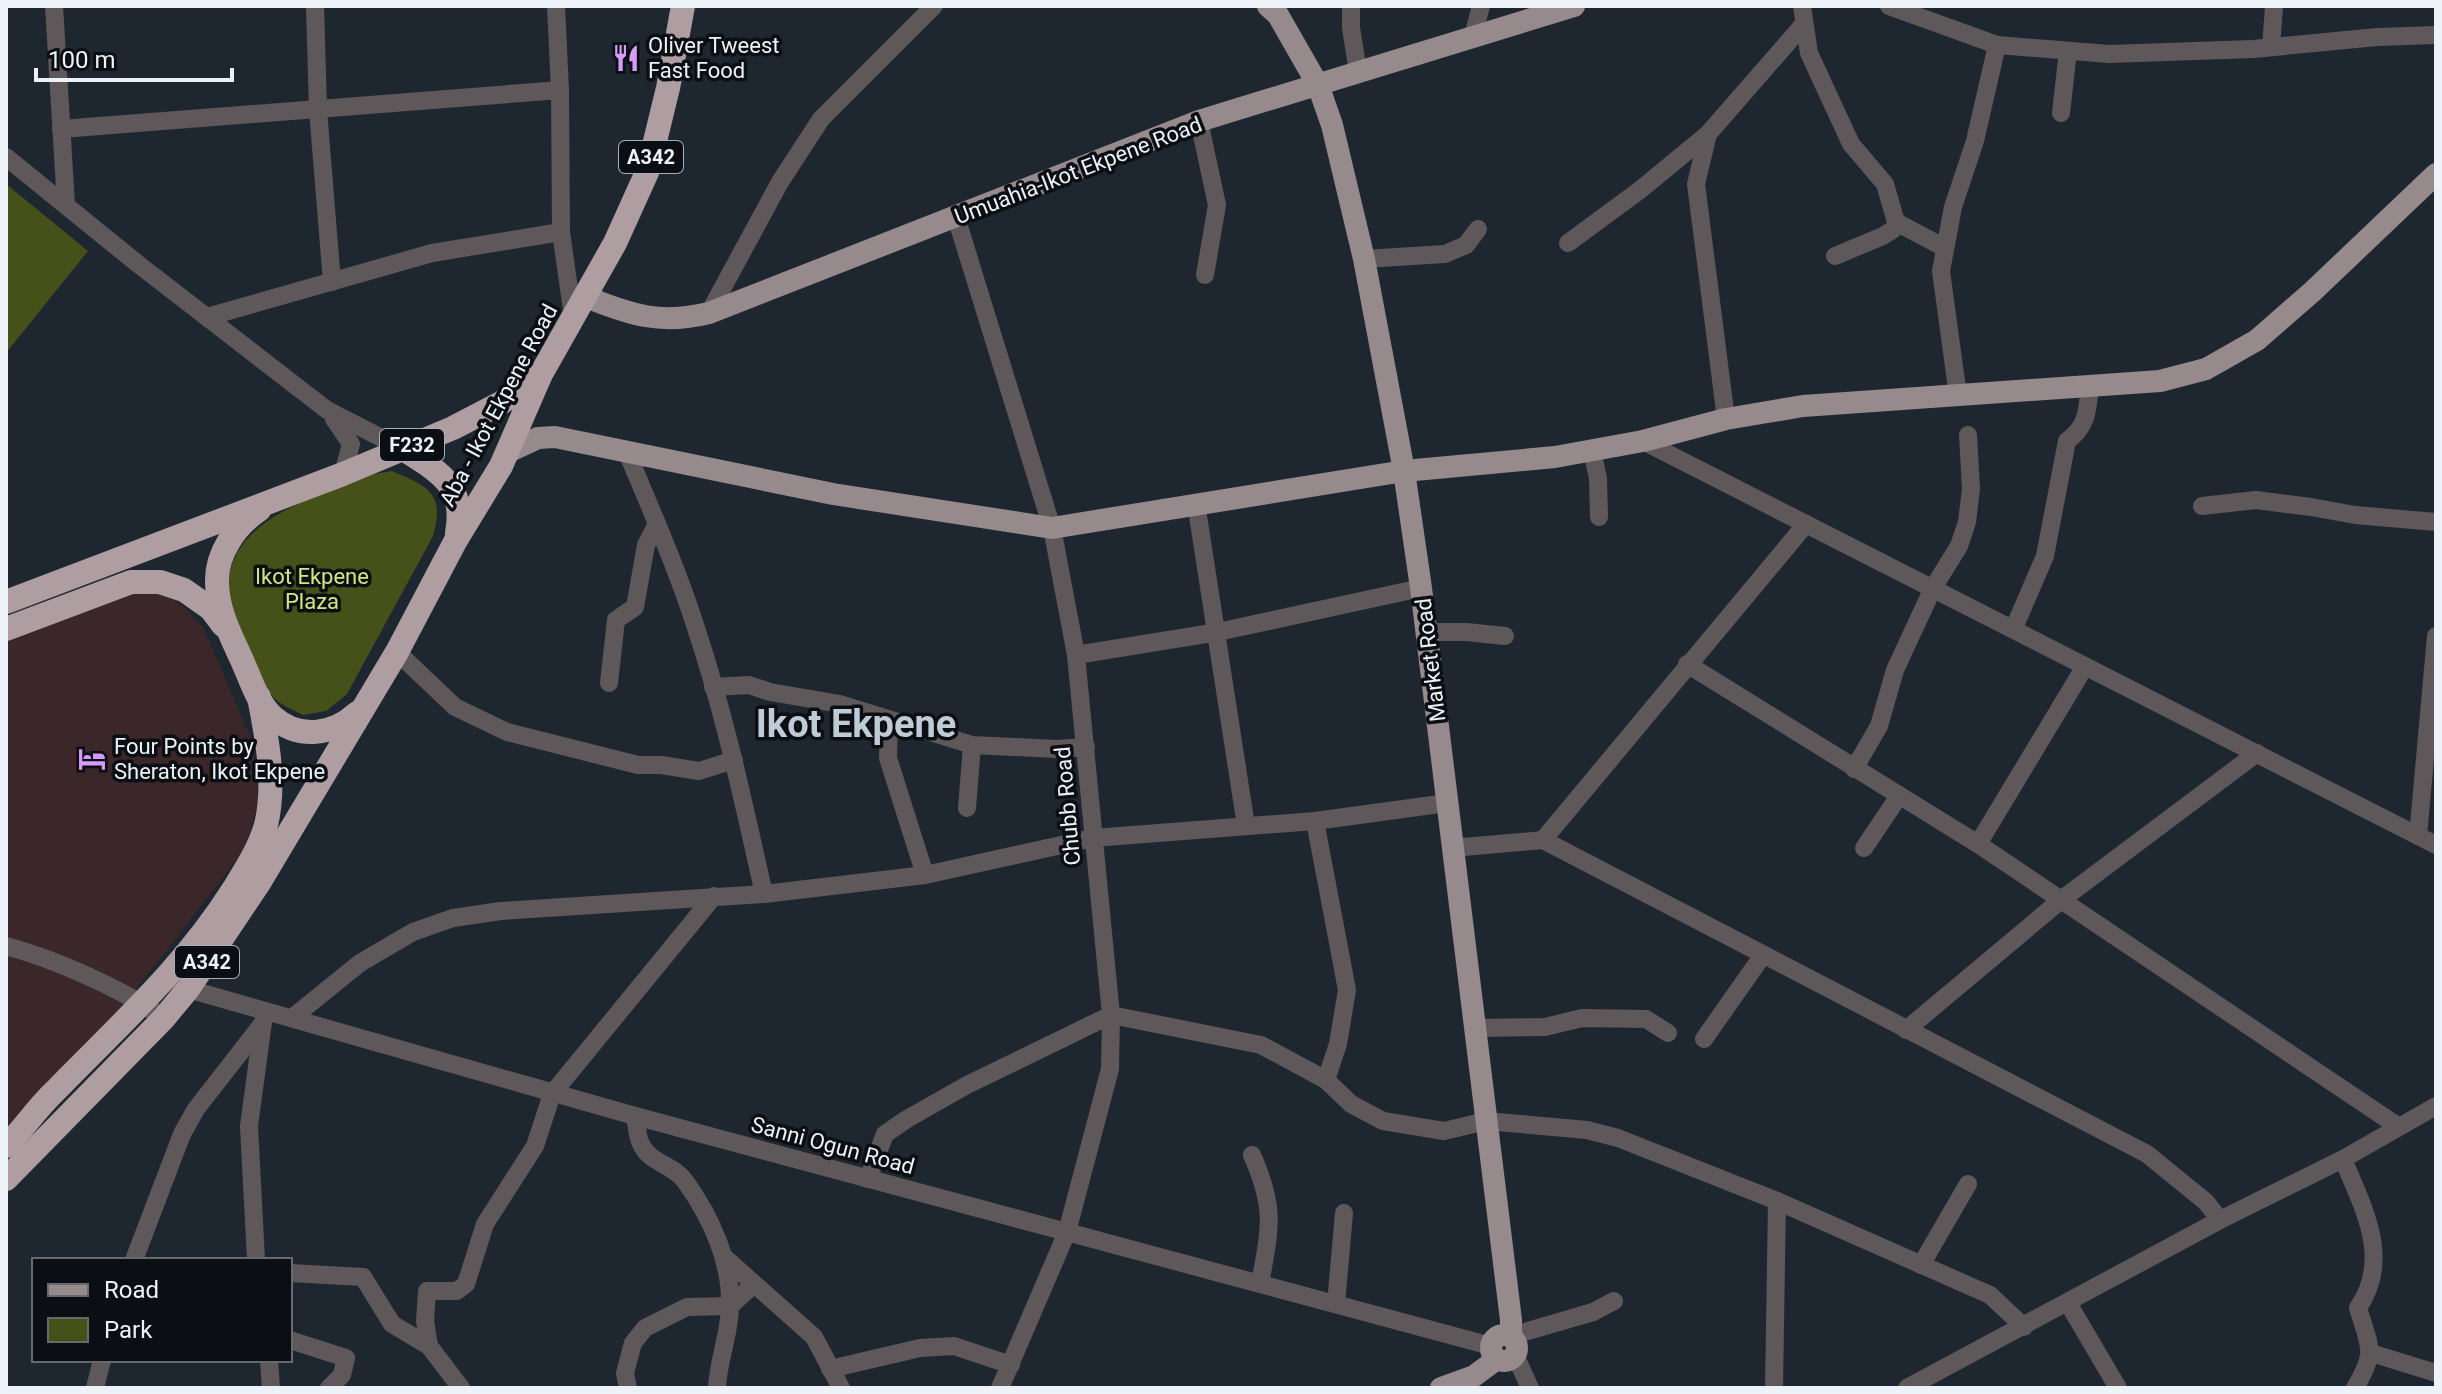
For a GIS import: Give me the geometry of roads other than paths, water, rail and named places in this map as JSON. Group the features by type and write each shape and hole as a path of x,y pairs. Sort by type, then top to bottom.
{"highway":[{"name":"Aba - Ikot Ekpene Road","path":"6,1179 164,1018 178,983 259,883 397,652 456,540 508,452 541,374 615,243 648,170 668,88 683,6"},
{"name":"F232","path":"6,602 343,474 453,428 501,403 541,374"},
{"path":"403,449 441,474 451,486 459,501 456,540"},
{"path":"274,500 248,517 232,536 220,559 216,581 221,611 231,637 259,697 272,716 289,727 308,733 325,731 344,725 362,709"},
{"path":"6,629 131,582 160,582 184,590 211,609 231,637"},
{"name":"A342","path":"6,1146 52,1093 144,1004 178,983 257,851 266,822 270,782 259,697"}],"main road":[{"name":"Market Road","path":"1268,6 1285,26 1318,85 1332,125 1364,259 1404,471 1511,1320 1503,1349"},
{"name":"Umuahia-Ikot Ekpene Road","path":"579,307 611,307 665,320 683,320 709,313 1199,121 1574,6"},
{"path":"508,452 538,438 555,437 833,494 1052,528 1404,471 1592,451 1726,419 1803,406 2160,381 2206,369 2257,340 2436,174"},
{"path":"1441,1388 1473,1382 1503,1349"}],"street":[{"path":"54,6 66,205"},
{"path":"315,6 318,110 332,282"},
{"path":"556,6 561,232 579,307"},
{"path":"709,313 780,182 821,119 934,6"},
{"path":"1351,6 1358,72"},
{"path":"1473,36 1481,6"},
{"path":"1889,6 1997,45 2109,54 2271,47 2436,35"},
{"path":"2271,47 2274,6"},
{"path":"1568,243 1708,134 1802,15"},
{"path":"1802,15 1809,53 1847,136 1885,184 1896,222 1894,229 1883,236 1835,256"},
{"path":"1958,396 1941,271 1953,207 1975,141 1997,45"},
{"path":"2061,113 2068,51"},
{"path":"61,129 560,90"},
{"path":"1199,121 1217,205 1205,275"},
{"path":"1708,134 1696,184 1726,419"},
{"path":"1682,155 1700,165"},
{"path":"6,157 327,410 403,449"},
{"name":"Chubb Road","path":"956,217 1052,528 1076,655 1111,1015 1110,1069 1067,1232 1000,1388"},
{"path":"1896,222 1945,248"},
{"path":"1364,259 1445,254 1466,245 1478,229"},
{"path":"207,317 432,253 561,232"},
{"path":"2014,628 2045,556 2067,441 2078,433 2086,416 2090,387"},
{"path":"327,410 351,444 343,474"},
{"path":"1854,769 1879,726 1895,670 1933,588 1959,546 1967,522 1971,489 1968,435"},
{"path":"1643,441 2436,845"},
{"path":"1592,451 1598,478 1599,517"},
{"path":"627,452 696,628 734,760 764,894"},
{"path":"2202,506 2256,500 2355,515 2436,522"},
{"path":"1196,503 1246,826"},
{"path":"609,683 616,620 635,607 646,545 657,524"},
{"path":"1543,840 1806,524"},
{"path":"1076,655 1218,632 1421,588"},
{"path":"1426,632 1505,636"},
{"path":"2418,836 2436,636"},
{"path":"397,652 455,707 507,732 638,765 699,771 734,760"},
{"path":"1687,664 1978,844 2399,1127"},
{"path":"1978,844 2084,668"},
{"path":"713,687 749,685 770,692 840,704 972,745 1057,749 1086,747"},
{"path":"889,721 888,758 925,875"},
{"path":"967,808 972,745"},
{"path":"1906,1030 2061,900 2257,753"},
{"path":"1864,848 1899,796"},
{"path":"292,1018 360,963 413,932 453,918 501,911 764,894 925,875 1093,838 1315,821 1447,803"},
{"path":"1315,821 1347,990 1338,1044 1326,1080"},
{"path":"1452,848 1543,840 2147,1154 2206,1202 2220,1220"},
{"path":"429,1346 425,1321 427,1291 457,1291 466,1284 485,1224 535,1146 552,1094 714,896"},
{"path":"6,946 49,960 144,1004 164,1018"},
{"path":"1704,1039 1763,955"},
{"name":"Sanni Ogun Road","path":"178,983 264,1017 292,1018 552,1094 1503,1349"},
{"path":"868,1179 885,1134 907,1119 967,1085 1111,1015 1261,1045 1326,1080 1351,1104 1383,1121 1444,1131 1486,1121 1587,1130 1618,1138 1777,1201 1990,1295 2024,1327"},
{"path":"135,1258 182,1134 196,1109 264,1017"},
{"path":"256,1258 249,1126 264,1017"},
{"path":"1474,1028 1545,1027 1582,1018 1646,1019 1668,1033"},
{"path":"1907,1388 2220,1220 2343,1159 2436,1106"},
{"path":"635,1116 640,1144 646,1152 683,1177 706,1215 724,1257 730,1306 717,1388"},
{"path":"1252,1155 1266,1186 1271,1225 1260,1284"},
{"path":"2343,1159 2372,1230 2374,1263 2367,1295 2358,1308 2371,1353 2369,1364 2355,1388"},
{"path":"1921,1265 1968,1184"},
{"path":"1774,1388 1777,1201"},
{"path":"1336,1304 1344,1213"},
{"path":"724,1257 814,1337 841,1388"},
{"path":"292,1273 363,1277 392,1324 429,1346 461,1388"},
{"path":"628,1388 625,1373 633,1343 645,1328 687,1307 730,1306 754,1284"},
{"path":"1530,1388 1503,1349 1614,1301"},
{"path":"2068,1303 2118,1388"},
{"path":"292,1341 346,1358 342,1375 329,1388"},
{"path":"830,1369 920,1348 954,1346 1011,1365"},
{"path":"2371,1353 2436,1373"},
{"path":"95,1388 102,1362"},
{"path":"269,1362 271,1388"}],"place":[{"name":"Oliver Tweest Fast Food","path":"626,58"},
{"name":"Four Points by Sheraton, Ikot Ekpene","path":"92,759"}],"district":[{"name":"Ikot Ekpene","path":"856,724"}],"park label":[{"name":"Ikot Ekpene Plaza","path":"312,588"}]}
